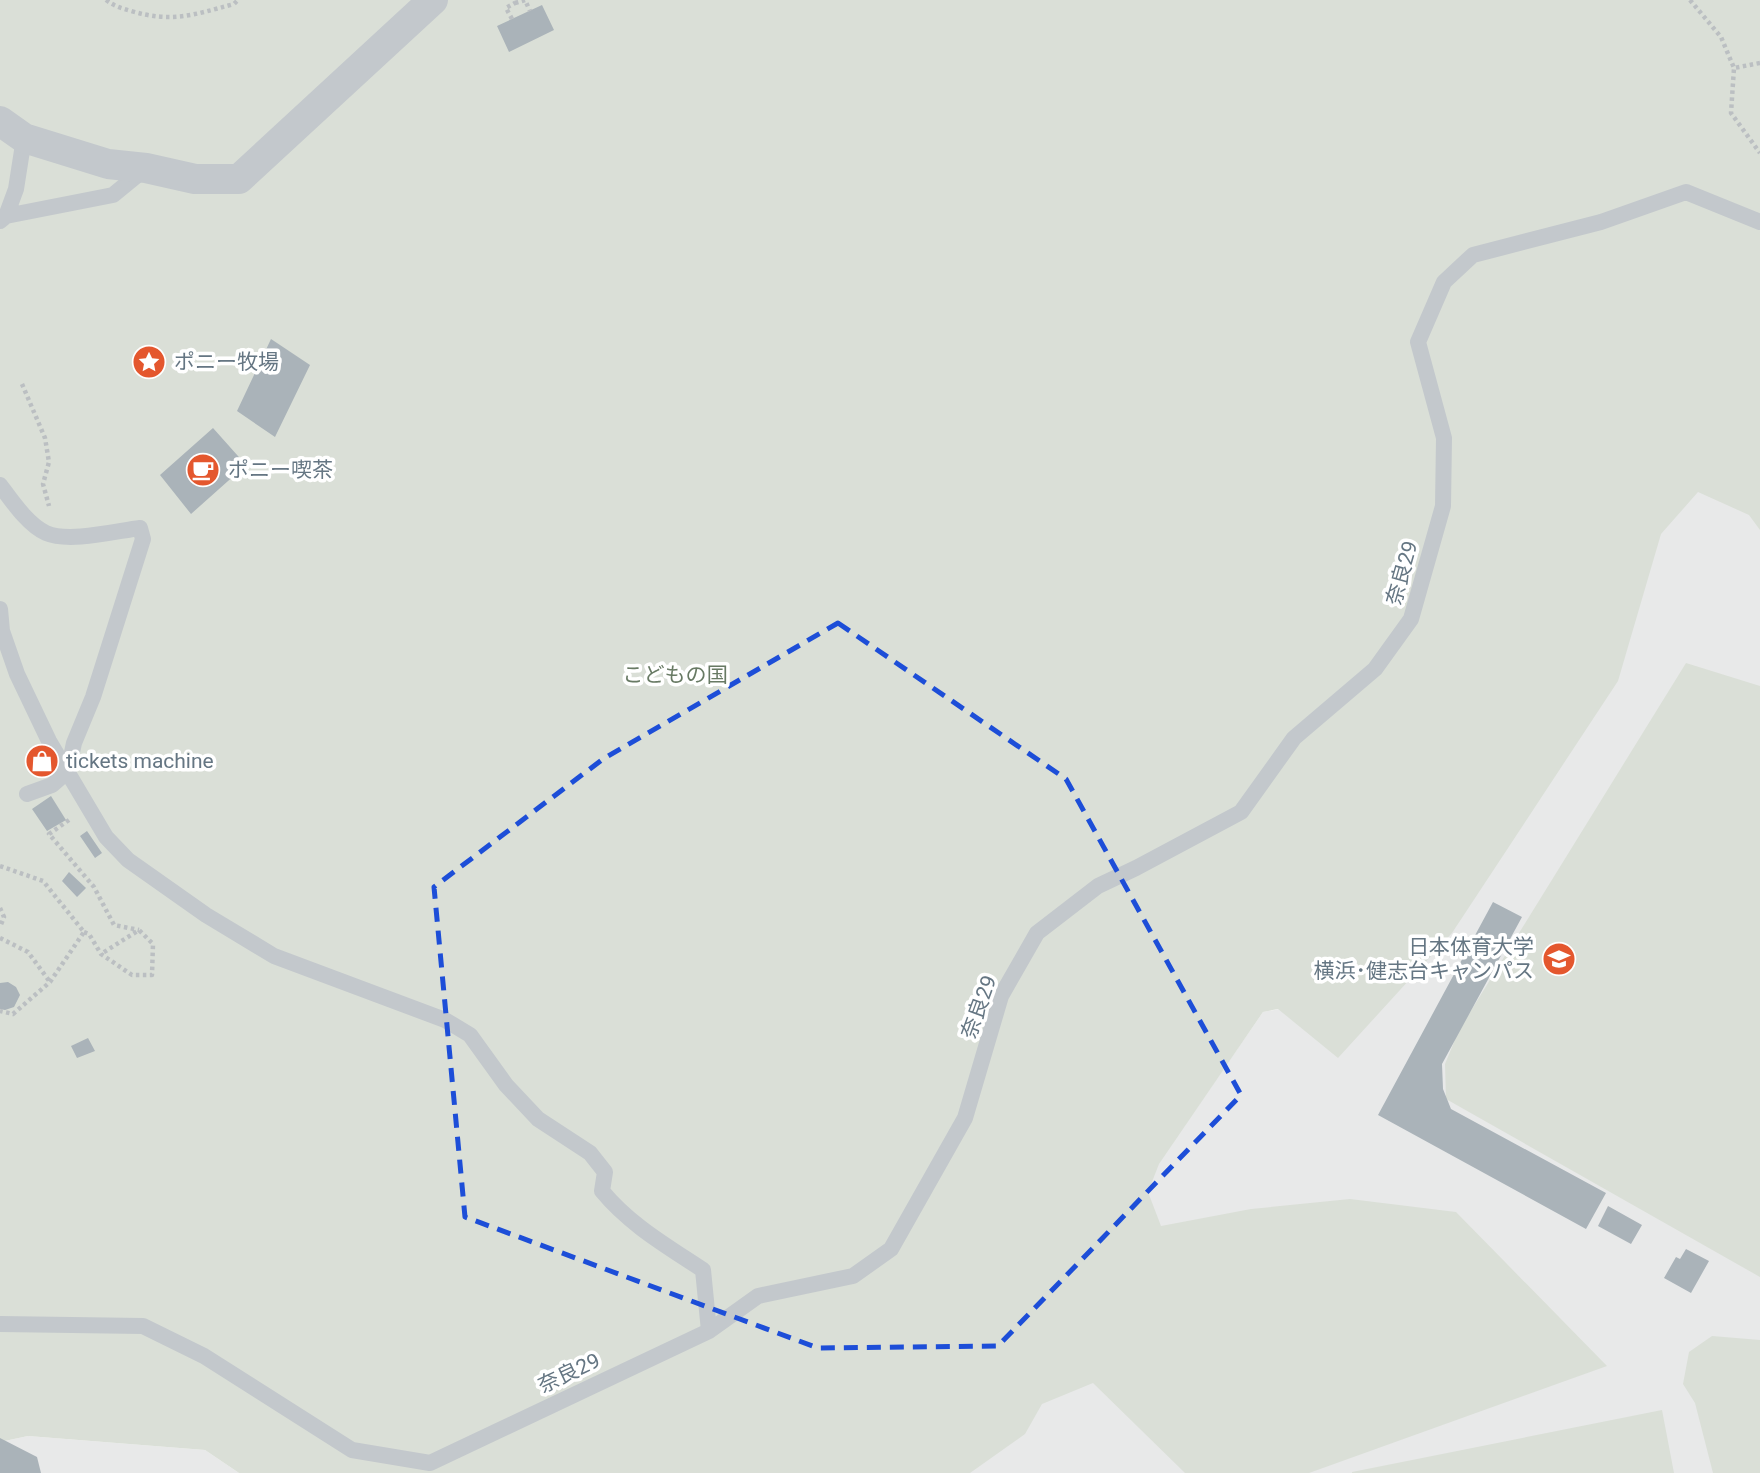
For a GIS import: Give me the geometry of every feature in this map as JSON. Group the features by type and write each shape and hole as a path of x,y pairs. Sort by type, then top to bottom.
{"street":[{"path":"12,129 59,150 108,164 146,168 195,179 239,179 433,0"}],"lane":[{"path":"3,218 16,189 12,129"},
{"path":"3,218 113,195 146,168"},
{"name":"奈良29","path":"0,1324 143,1326 204,1356 352,1450 430,1463 709,1331 758,1296 853,1276 891,1249 965,1118 1001,996 1037,933 1098,886 1241,812 1294,738 1375,669 1412,619 1443,506 1444,438 1418,342 1444,282 1473,255 1601,222 1686,191 1760,222"},
{"path":"0,485 33,524 48,534 75,536 140,528 143,540 93,697 74,743 68,771 52,785 27,794"},
{"path":"0,609 2,631 18,674 49,740 106,837 128,860 206,915 274,956 445,1020 470,1035 506,1085 538,1119 590,1153 605,1172 602,1191 614,1205 634,1224 703,1270 709,1331"}],"path":[{"path":"106,0 113,6 156,18 188,17 234,4 238,0"},
{"path":"512,19 506,8 515,2 525,0 530,11"},
{"path":"1690,0 1721,37 1734,68 1731,113 1760,153"},
{"path":"1734,68 1760,63"},
{"path":"22,384 45,438 49,462 43,484 53,522 75,536"},
{"path":"0,866 43,881 84,932 89,934 101,954 132,975 152,975 153,944 139,930 114,925 94,887 49,834 89,806"},
{"path":"0,908 4,917 0,927"},
{"path":"101,954 139,930"},
{"path":"0,1011 13,1014 50,982 84,932"},
{"path":"0,938 28,952 50,982"}],"highlighted area":[{"path":"838,623 1066,779 1241,1095 998,1346 818,1348 465,1217 434,887 603,759"}],"shaded area":[{"name":"日本体育大学 横浜･健志台キャンパス","path":"1760,450 1760,1473 969,1473 1158,1164 1263,1012 1340,998 1683,456"},
{"path":"28,1436 205,1450 239,1473 0,1473 0,1442"}],"green space":[{"name":"こどもの国","path":"0,0 1760,0 1760,530 1749,515 1698,492 1661,534 1618,681 1452,933 1338,1058 1278,1009 1263,1012 1159,1164 1148,1192 1161,1226 1251,1209 1350,1199 1456,1212 1607,1366 1309,1473 1185,1473 1093,1383 1042,1404 1025,1434 970,1473 239,1473 205,1450 28,1436 0,1442"},
{"path":"1686,663 1760,686 1760,1277 1446,1099 1445,1064 1459,1030"},
{"path":"1712,1336 1760,1340 1760,1473 1713,1473 1695,1403 1683,1384 1689,1352"},
{"path":"1662,1410 1674,1473 1352,1473 1352,1472"}],"building":[{"path":"542,5 554,30 509,52 497,26"},
{"path":"271,339 310,365 275,437 237,411"},
{"name":"ポニー喫茶","path":"213,428 246,465 191,514 160,475"},
{"path":"51,796 66,820 47,831 32,809"},
{"path":"87,831 102,853 95,858 80,836"},
{"path":"69,872 86,888 77,897 62,881"},
{"path":"1493,902 1522,917 1442,1064 1443,1089 1451,1109 1606,1193 1586,1229 1378,1115"},
{"path":"8,982 16,987 20,995 14,1007 0,1009 0,983"},
{"path":"88,1038 95,1051 77,1058 71,1046"},
{"path":"1608,1206 1642,1225 1631,1244 1598,1226"},
{"path":"1686,1249 1709,1261 1691,1293 1664,1278 1676,1257 1680,1259"},
{"path":"0,1438 37,1457 41,1473 0,1473"}],"place":[{"name":"ポニー牧場","path":"149,362"},
{"name":"ポニー喫茶","path":"203,470"},
{"name":"tickets machine","path":"42,761"},
{"name":"日本体育大学 横浜･健志台キャンパス","path":"1559,959"}]}
